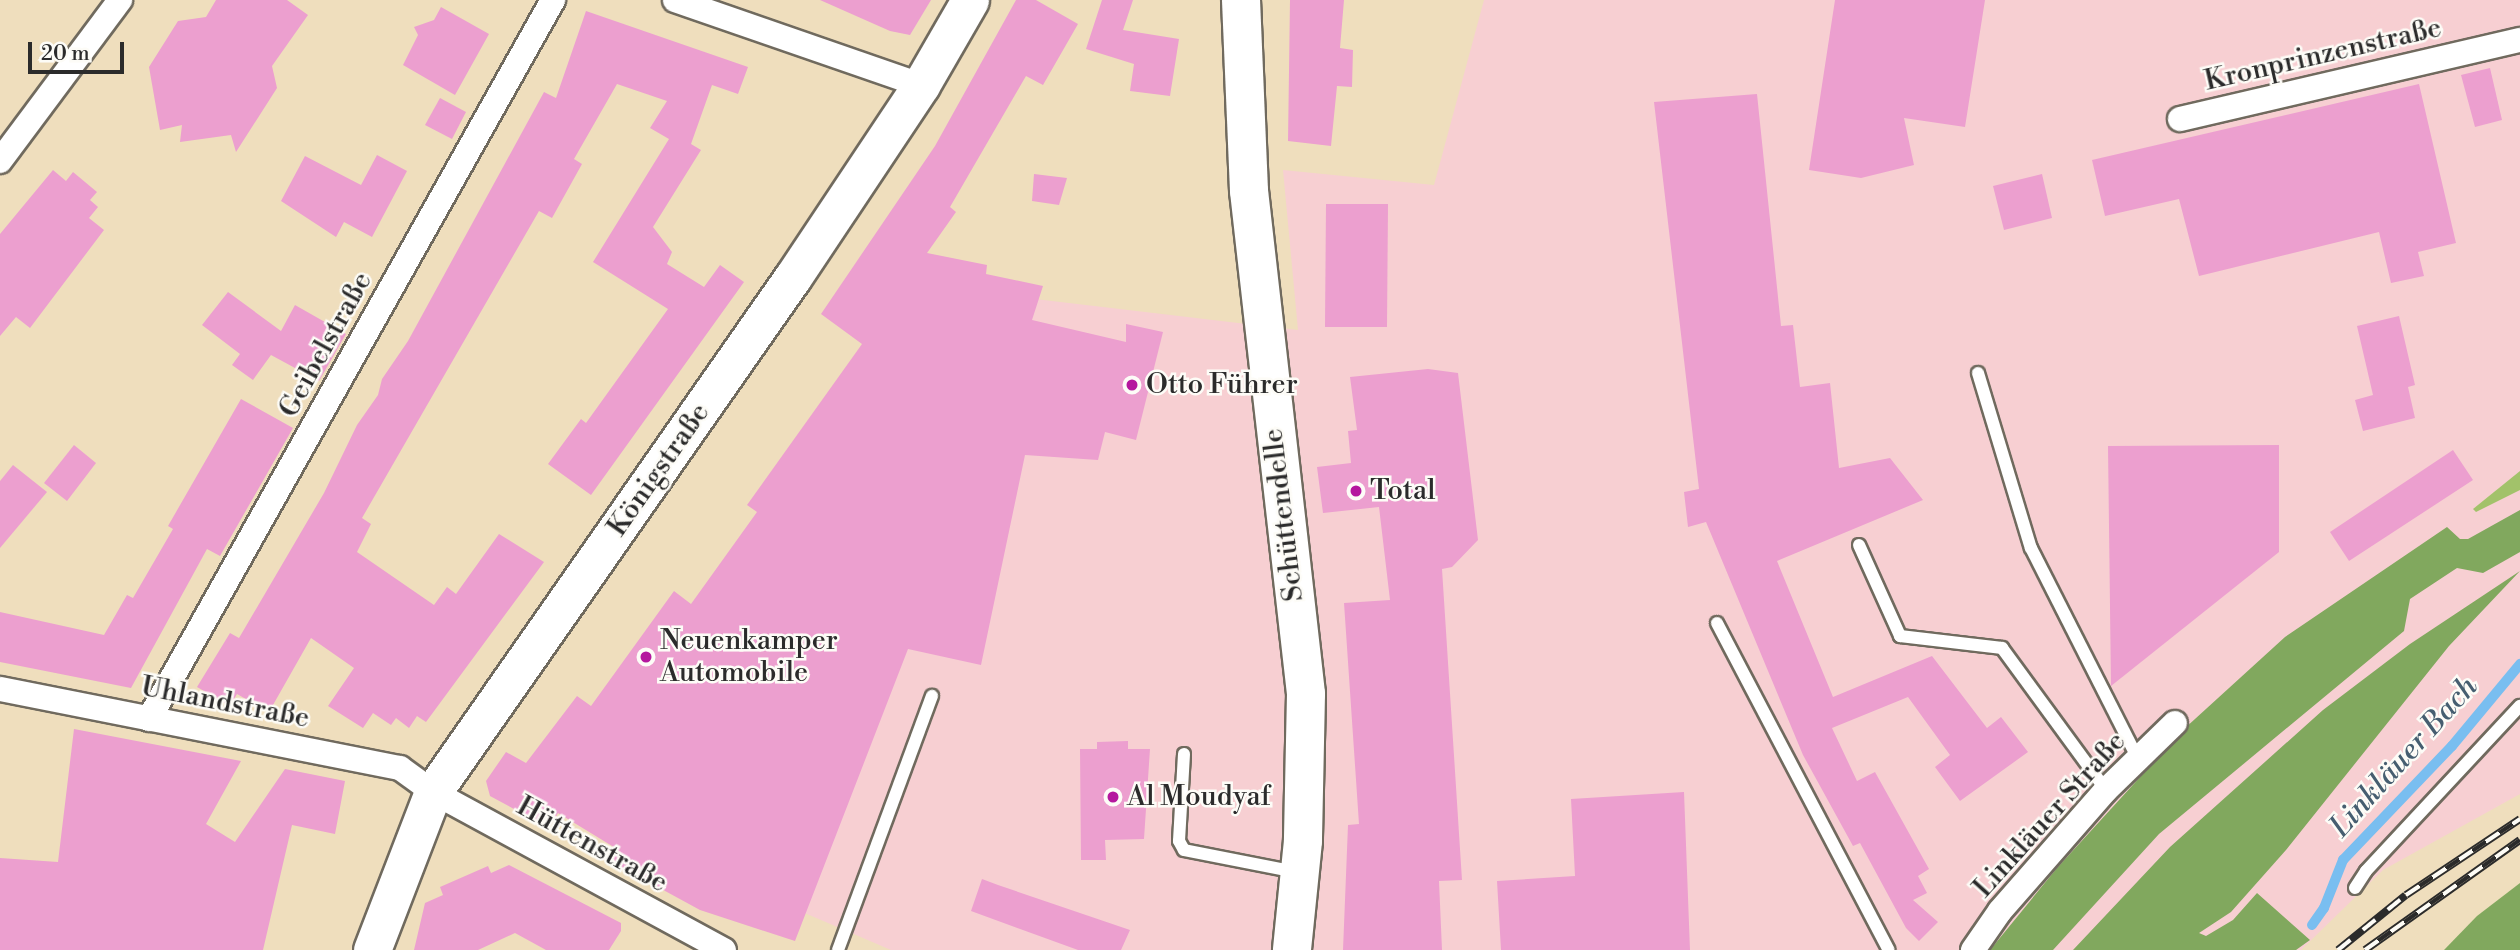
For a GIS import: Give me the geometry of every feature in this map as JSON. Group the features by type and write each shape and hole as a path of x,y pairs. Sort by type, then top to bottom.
{"main road":[{"name":"Königstraße","path":"372,950 433,792 786,289 921,85 970,0"},
{"name":"Schüttendelle","path":"1241,0 1249,191 1306,694 1300,873 1292,950"},
{"name":"Schüttendelle","path":"1243,39 1252,0"}],"street":[{"path":"0,161 120,0"},
{"name":"Geibelstraße","path":"149,719 553,0"},
{"path":"675,0 921,85"},
{"name":"Kronprinzenstraße","path":"2180,119 2520,40"},
{"name":"Uhlandstraße","path":"0,689 400,768 433,792"},
{"name":"Linkläuer Straße","path":"1973,950 2000,911 2106,790 2175,723"},
{"name":"Hüttenstraße","path":"433,792 724,950"}],"lane":[{"path":"1978,373 2031,548 2138,759"},
{"path":"1859,545 1900,636 2002,648 2106,790"},
{"path":"1717,623 1889,950"},
{"path":"838,950 932,696"},
{"path":"2355,888 2365,871 2520,706"},
{"path":"1184,754 1180,841 1184,850 1300,873"}],"shaded area":[{"path":"1484,0 2520,0 2520,794 2383,870 2301,950 891,950 737,884 967,291 1298,330 1283,170 1434,185"}],"green space":[{"path":"2520,471 2520,490 2476,512 2473,509"},
{"path":"2520,510 2520,552 2483,573 2457,568 2410,599 2404,631 2159,834 2053,950 1990,950 2057,868 2184,729 2285,637 2447,527 2460,539 2468,539"},
{"path":"2520,571 2449,646 2286,850 2231,912 2199,933 2206,936 2233,920 2257,893 2310,940 2296,950 2073,950 2170,847 2323,710 2410,644"},
{"path":"2520,883 2520,950 2444,950 2477,916"}],"building":[{"path":"216,0 287,0 308,15 272,66 277,88 236,152 231,135 180,142 182,125 160,130 149,67 178,21 206,17"},
{"path":"820,0 931,0 910,35 890,31"},
{"path":"1016,0 1036,0 1078,24 1043,85 1026,76 950,207 956,212 927,253 987,265 986,274 1043,286 1032,320 1126,342 1126,324 1163,332 1136,440 1105,432 1098,460 1025,455 981,665 908,649 795,941 700,910 610,861 617,849 558,813 549,828 490,796 486,781 506,752 526,763 577,696 591,706 674,591 691,604 757,512 747,505 862,344 821,314 935,146"},
{"path":"1102,0 1133,0 1123,30 1179,39 1170,96 1130,91 1134,64 1086,49"},
{"path":"1290,0 1344,0 1340,48 1353,50 1352,87 1337,86 1331,146 1288,141"},
{"path":"1835,0 1985,0 1965,127 1904,118 1914,165 1861,178 1809,170"},
{"path":"441,7 489,34 455,95 403,65 418,35 414,27 434,20"},
{"path":"586,11 748,67 738,94 712,85 691,144 701,150 653,227 672,252 667,264 704,287 720,265 744,282 591,495 548,464 581,419 586,423 668,309 593,262 669,139 650,128 667,101 617,84 574,159 582,164 552,218 539,211 362,518 371,524 357,552 434,605 447,587 456,594 499,534 544,562 426,722 417,716 409,728 396,718 391,725 373,713 363,728 328,706 354,668 311,638 269,712 237,694 230,706 197,687 230,633 239,638 324,493 357,425 378,395 382,379 408,341 544,92 556,98"},
{"path":"2490,68 2502,120 2475,127 2461,75"},
{"path":"2419,84 2456,243 2418,252 2424,276 2391,283 2379,232 2199,276 2179,199 2105,216 2092,160"},
{"path":"1757,94 1781,326 1793,325 1800,387 1830,383 1839,468 1890,458 1923,500 1777,561 1833,697 1932,656 1987,728 2001,717 2028,752 1960,801 1935,767 1950,755 1908,697 1832,728 1857,781 1875,772 1929,869 1918,876 1927,893 1913,900 1938,922 1919,941 1906,928 1860,843 1853,846 1803,755 1706,522 1688,527 1684,492 1699,489 1654,102"},
{"path":"440,98 466,112 452,139 425,125"},
{"path":"377,155 407,171 372,237 344,222 336,237 281,201 305,156 361,185"},
{"path":"53,170 66,181 73,172 97,192 90,200 98,207 89,218 104,230 30,328 16,317 0,336 0,234"},
{"path":"1034,174 1067,178 1059,205 1032,201"},
{"path":"2042,174 2052,218 2004,230 1993,186"},
{"path":"1326,204 1388,204 1387,327 1325,327"},
{"path":"228,292 281,331 295,305 346,334 319,381 271,355 253,380 232,365 240,354 202,325"},
{"path":"2399,316 2415,385 2408,387 2415,418 2363,431 2355,400 2373,395 2357,326"},
{"path":"1428,369 1458,373 1478,540 1452,567 1442,569 1462,880 1439,881 1442,950 1343,950 1348,825 1359,824 1344,603 1390,600 1379,507 1323,513 1317,467 1351,463 1348,431 1357,430 1350,377"},
{"path":"241,399 293,428 220,556 207,549 131,688 0,662 0,612 104,635 127,595 133,598 173,529 168,526"},
{"path":"74,445 96,463 67,501 44,483"},
{"path":"2279,445 2279,552 2111,686 2108,446"},
{"path":"2453,450 2473,480 2349,561 2330,532"},
{"path":"13,465 47,492 0,548 0,481"},
{"path":"74,729 241,761 206,824 235,842 285,769 345,781 335,834 292,825 263,950 0,950 0,858 58,862"},
{"name":"Al Moudyaf","path":"1128,741 1128,749 1150,749 1144,839 1105,840 1106,860 1081,860 1080,749 1097,749 1097,742"},
{"path":"1684,792 1690,950 1501,950 1497,881 1575,876 1571,799"},
{"path":"509,865 621,923 621,931 609,950 546,950 515,933 478,950 414,950 425,903 443,895 440,887 488,866 491,873"},
{"path":"982,879 1130,930 1121,950 1078,950 971,911"}],"waterway":[{"name":"Linkläuer Bach","path":"2312,925 2324,908 2343,860 2452,746 2520,664"}],"railway":[{"path":"2338,950 2406,895 2520,819"},
{"path":"2365,950 2520,840"}],"place":[{"name":"Otto Führer","path":"1132,385"},
{"name":"Total","path":"1356,491"},
{"name":"Neuenkamper Automobile","path":"646,657"},
{"name":"Al Moudyaf","path":"1113,797"}]}
